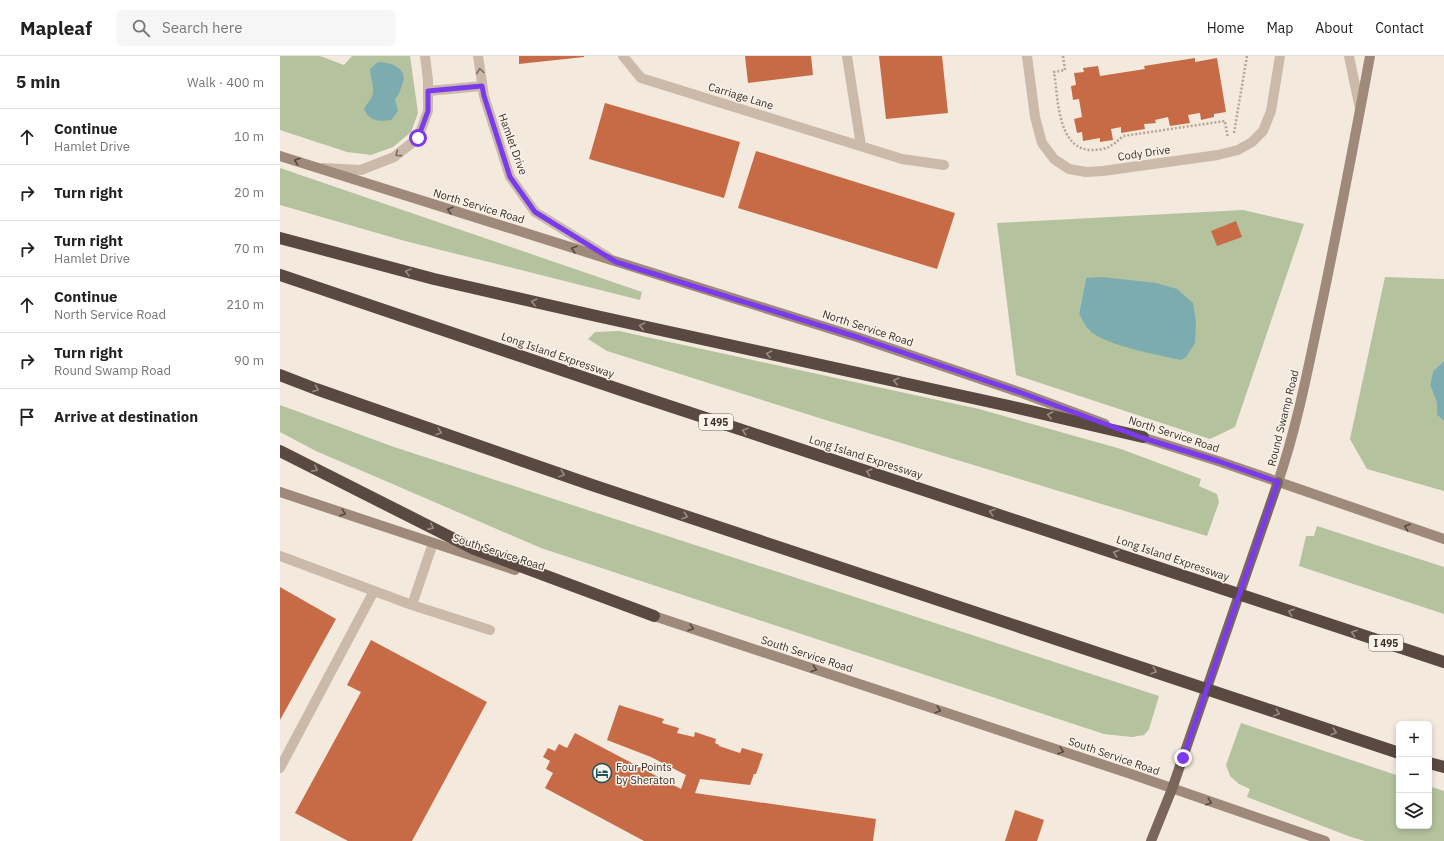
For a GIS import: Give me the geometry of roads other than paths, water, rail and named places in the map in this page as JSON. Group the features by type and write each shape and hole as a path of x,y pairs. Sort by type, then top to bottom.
{"highway":[{"path":"280,238 449,283 1009,406 1143,438"},
{"name":"Long Island Expressway","path":"280,275 621,390 1444,662"},
{"path":"280,375 316,389 592,484 1396,752"},
{"path":"280,451 474,549 654,616"},
{"path":"1432,763 1444,767"}],"main road":[{"name":"Round Swamp Road","path":"1151,841 1172,789 1290,448 1302,399 1370,56"},
{"name":"North Service Road","path":"280,156 860,338 1022,393 1143,438 1218,461 1444,540"},
{"name":"South Service Road","path":"280,492 1074,755 1325,841"}],"street":[{"path":"314,167 361,170 394,157 418,138 428,111 425,56"},
{"name":"Hamlet Drive","path":"478,56 484,96 510,177 535,212 616,262"},
{"name":"Carriage Lane","path":"623,56 642,78 902,159 944,164"},
{"path":"847,56 861,146"},
{"name":"Cody Drive","path":"1026,56 1035,117 1042,143 1054,159 1069,169 1086,172 1218,155 1238,150 1252,142 1263,132 1271,111 1280,56"},
{"path":"1349,56 1360,109"},
{"path":"428,91 482,86"},
{"path":"412,605 433,543"},
{"path":"280,556 412,605 490,630"},
{"path":"280,768 374,591"}],"water":[{"path":"378,62 395,66 401,71 404,79 395,99 398,111 391,120 375,120 366,113 364,109 373,94 370,69"},
{"path":"1101,277 1156,283 1177,289 1193,303 1196,321 1195,343 1186,357 1181,360 1121,346 1109,342 1091,332 1079,314 1086,278"},
{"path":"1444,361 1444,421 1437,415 1437,403 1430,385 1433,371"}],"place":[{"name":"Four Points by Sheraton","path":"602,773"}]}
